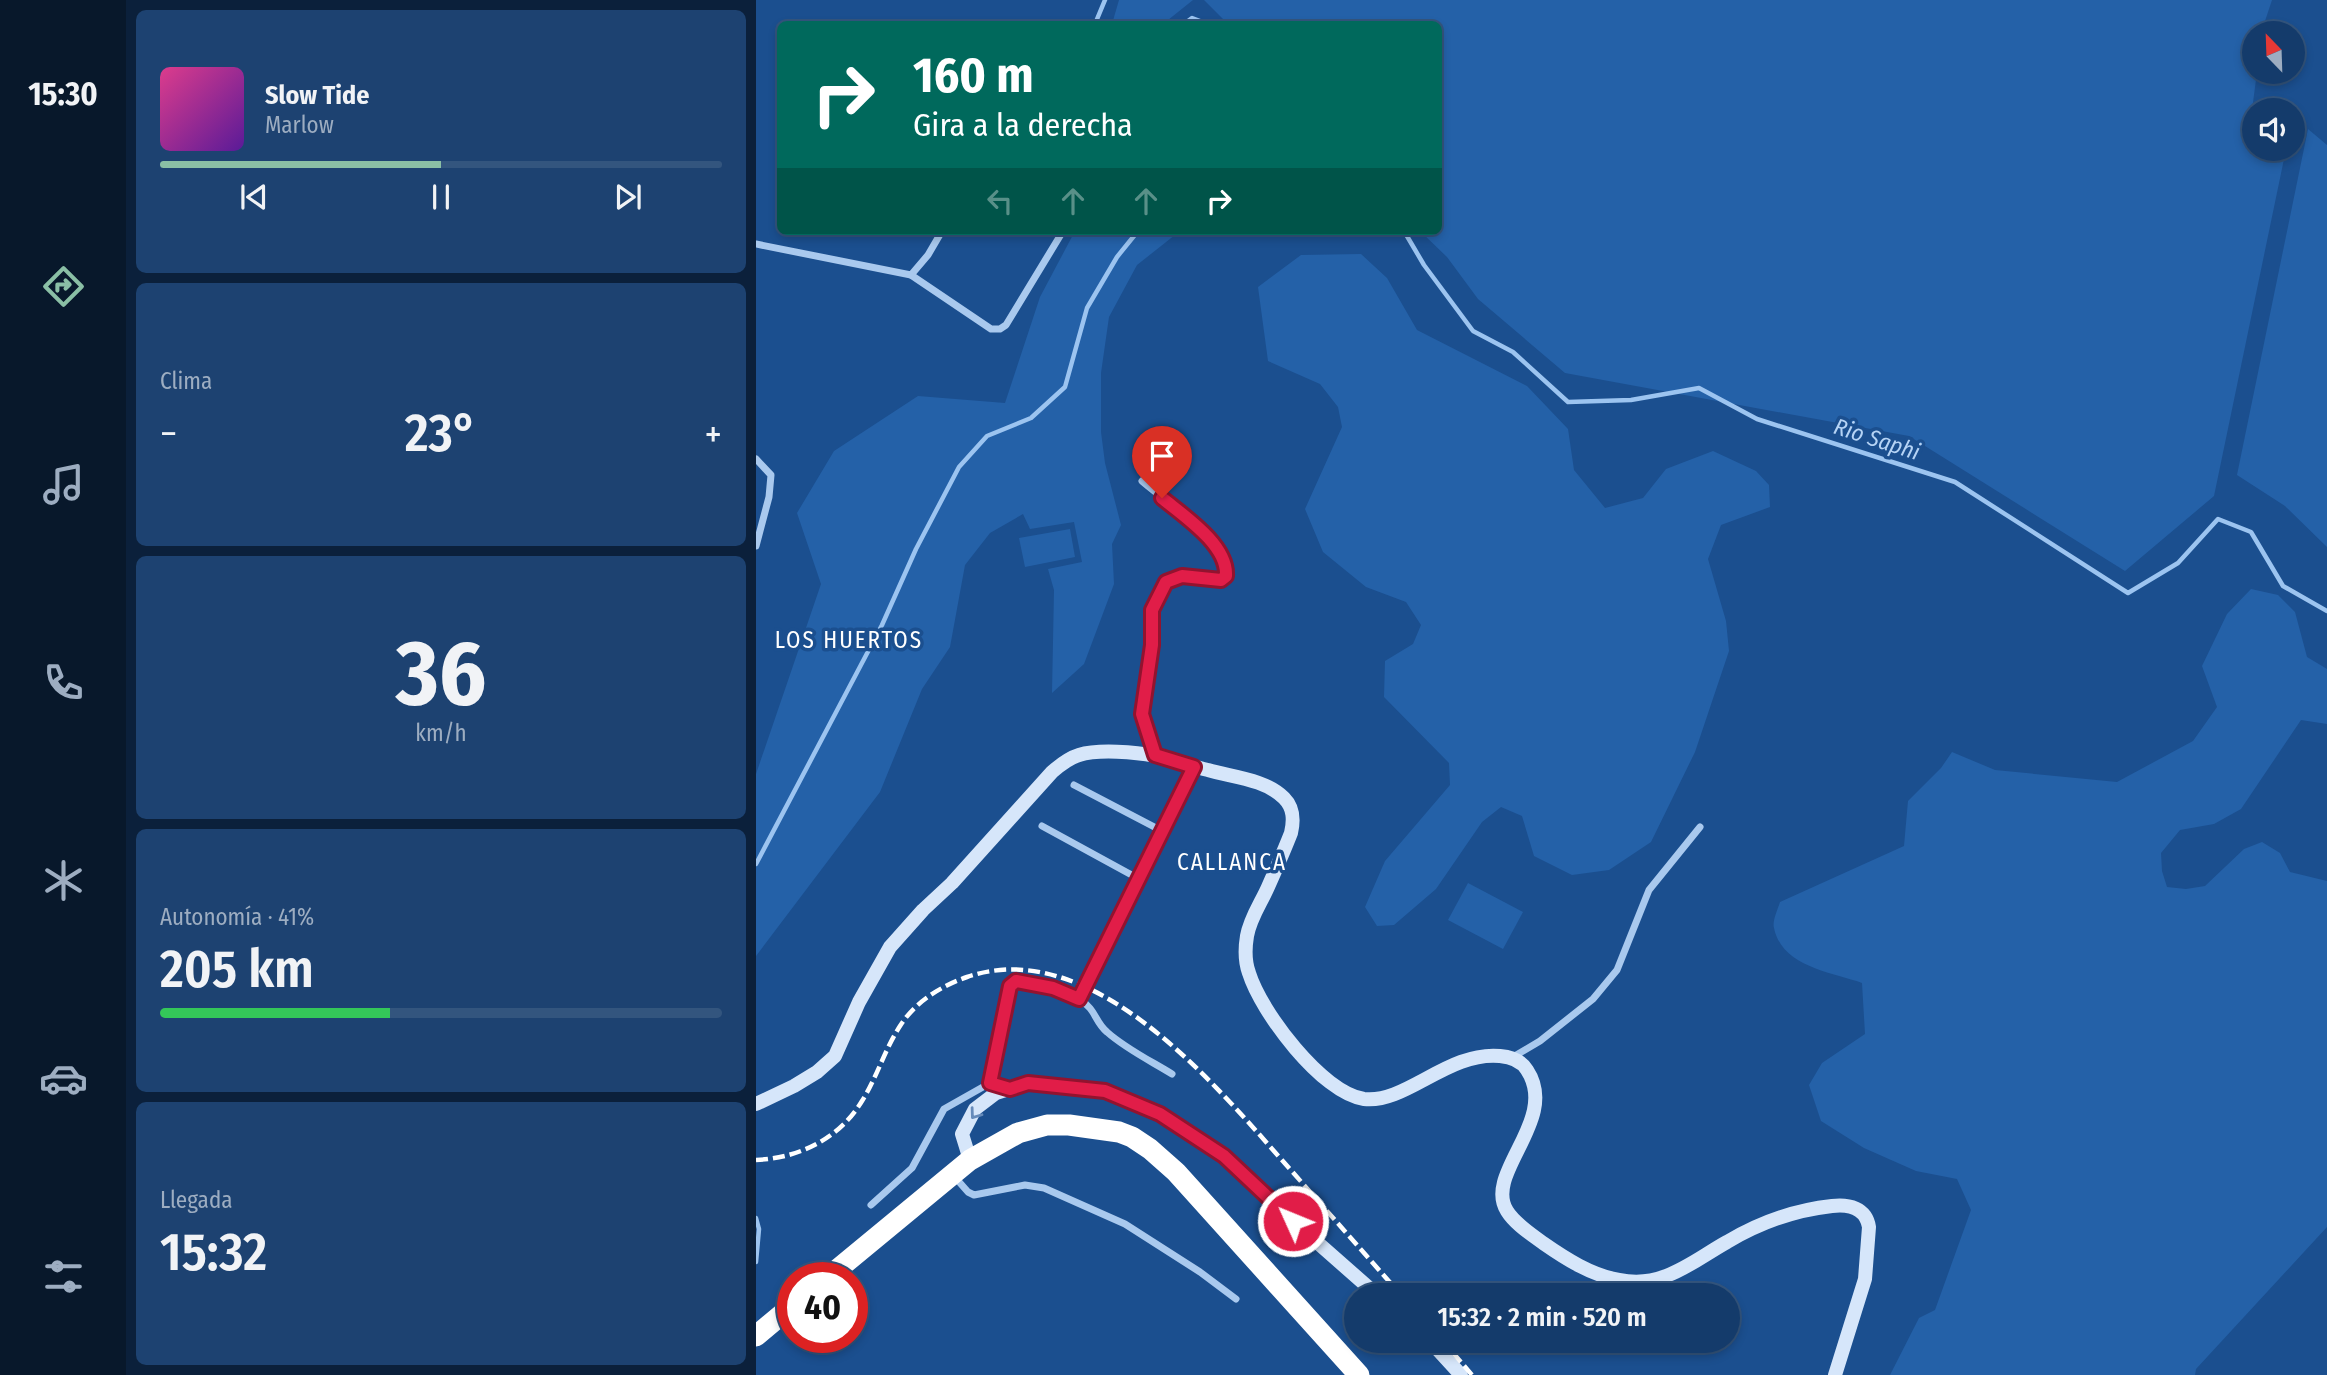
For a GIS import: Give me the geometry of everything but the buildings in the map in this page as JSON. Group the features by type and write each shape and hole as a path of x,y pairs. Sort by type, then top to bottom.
{"highway":[{"path":"847,1262 970,1160 1018,1133 1047,1125 1101,1128 1132,1137 1176,1172 1359,1375"},
{"path":"756,1336 777,1319"}],"main road":[{"path":"756,1104 794,1086 817,1072 835,1056 863,992 890,947 1052,772 1081,754 1111,752 1155,755 1247,779 1276,791 1290,807 1294,818 1291,833 1254,913 1247,936 1245,958 1249,975 1274,1022 1305,1059 1333,1086 1349,1095 1366,1099 1382,1098 1453,1064 1491,1055 1512,1057 1522,1064 1529,1073 1535,1098 1526,1137 1501,1189 1507,1212 1526,1231 1555,1252 1592,1272 1619,1280 1647,1282 1668,1276 1728,1241 1786,1215 1812,1208 1857,1208 1867,1219 1869,1227 1865,1279 1835,1375"},
{"path":"970,1160 962,1134 975,1109 996,1093 1028,1083 1105,1091 1160,1114 1224,1156 1363,1283"},
{"path":"1442,1353 1461,1375"}],"street":[{"path":"911,275 928,255 940,235"},
{"path":"756,244 911,275 991,330 1006,325 1061,235"},
{"path":"756,459 771,475 769,497 756,546"},
{"path":"1142,481 1204,533 1226,568 1226,576 1221,580 1182,576 1166,582 1152,610 1152,645 1142,714 1155,755"},
{"path":"1079,999 1194,767"},
{"path":"1073,785 1162,831"},
{"path":"1042,826 1139,879"},
{"path":"1512,1057 1540,1041 1593,999 1617,970 1649,890 1700,827"},
{"path":"990,1083 1010,986 1016,981 1045,986 1079,999 1094,1011 1100,1025 1110,1035 1172,1074"},
{"path":"871,1205 912,1168 944,1109 990,1083 1010,1089"},
{"path":"953,1175 974,1195 1025,1185 1044,1188 1125,1224 1200,1272 1236,1299"}],"shaded area":[{"path":"1119,0 1193,0 1167,21 1113,21"},
{"path":"1204,0 2272,0 2265,21 2242,21 2242,84 2255,84 2254,98 2242,98 2242,161 2284,161 2214,496 2125,571 1909,436 1565,373 1478,299 1447,257 1424,235 1442,235 1442,21 1225,21"},
{"path":"2308,129 2327,145 2327,547 2285,506 2237,475 2301,161 2305,161"},
{"path":"1073,235 1175,235 1137,265 1109,317 1101,373 1101,432 1105,463 1121,525 1112,544 1114,584 1084,664 1052,693 1054,590 1048,569 1082,562 1074,522 1030,529 1023,514 990,533 965,565 950,647 922,689 880,792 756,956 756,774 821,584 797,513 834,451 918,396 1005,403 1040,297"},
{"path":"1361,254 1387,278 1417,330 1527,386 1568,429 1574,470 1605,508 1643,498 1666,469 1713,451 1756,471 1769,485 1770,507 1721,525 1708,559 1726,621 1729,651 1695,752 1651,842 1609,870 1572,875 1534,856 1522,816 1501,807 1482,822 1436,889 1394,925 1377,926 1365,907 1385,861 1450,785 1449,763 1384,697 1385,661 1413,644 1421,625 1406,602 1366,587 1323,552 1305,509 1342,427 1338,407 1320,384 1268,361 1258,287 1301,255"},
{"path":"1070,529 1075,557 1025,567 1019,538"},
{"path":"2251,589 2278,595 2295,612 2307,657 2327,669 2327,724 2301,720 2241,809 2214,824 2180,830 2161,853 2162,871 2167,887 2186,889 2205,886 2244,849 2262,842 2280,853 2290,872 2327,881 2327,1227 2196,1369 2195,1375 1890,1375 1919,1318 1935,1310 1971,1210 1957,1179 1916,1171 1864,1148 1821,1121 1809,1085 1822,1063 1865,1034 1862,983 1809,966 1787,952 1779,941 1774,925 1780,902 1904,846 1908,801 1941,768 1952,752 1995,770 2117,782 2193,741 2217,707 2202,666 2227,614"},
{"path":"1468,883 1523,912 1503,949 1448,920"}],"waterway":[{"name":"Rio Saphi","path":"1096,21 1105,0"},
{"name":"Rio Saphi","path":"1188,21 1192,18 1200,21"},
{"path":"756,864 882,625 916,549 959,467 987,436 1031,418 1065,387 1087,308 1117,257 1135,235"},
{"name":"Rio Saphi","path":"1406,235 1424,265 1473,331 1513,352 1568,402 1631,400 1699,388 1757,419 1955,482 2128,593 2178,563 2218,519 2251,532 2283,586 2327,611"},
{"path":"756,1218 759,1229 756,1262"}],"railway":[{"path":"756,1160 802,1150 830,1136 842,1126 862,1101 906,1017 938,990 967,977 1014,969 1060,977 1105,997 1148,1026 1188,1060 1259,1134 1390,1283"},
{"path":"1453,1353 1472,1375"}],"district":[{"name":"LOS HUERTOS","path":"849,640"},
{"name":"CALLANCA","path":"1232,862"}],"route":[{"path":"1162,498 1204,533 1226,568 1226,576 1221,580 1182,576 1166,582 1152,610 1152,645 1142,714 1155,755 1194,767 1079,999 1068,993 1038,985 1016,981 1010,986 990,1083 1010,1089 1028,1083 1105,1091 1160,1114 1224,1156 1293,1221"}]}
